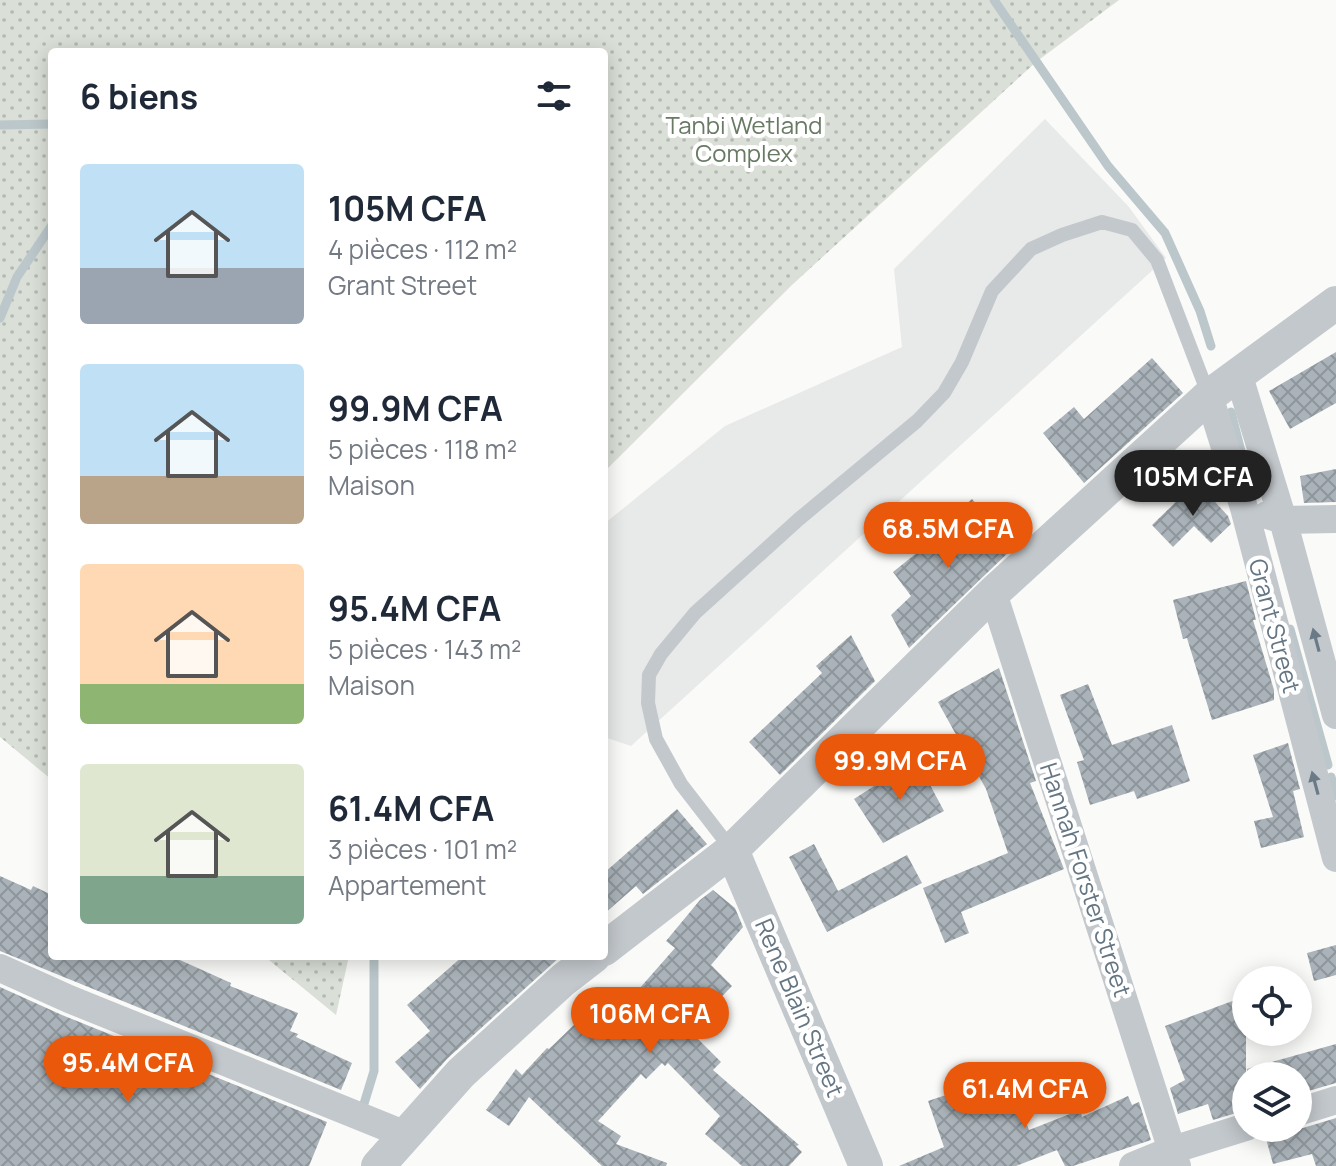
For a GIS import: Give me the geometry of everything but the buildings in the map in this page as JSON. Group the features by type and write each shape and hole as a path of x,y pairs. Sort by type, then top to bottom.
{"street":[{"path":"608,946 732,850 993,593 1209,396 1336,303"},
{"name":"Grant Street","path":"1238,373 1283,520 1336,715"},
{"name":"Grant Street","path":"1209,396 1244,508 1336,858"},
{"path":"1244,508 1283,520 1336,519"},
{"name":"Hannah Forster Street","path":"993,593 1174,1158"},
{"name":"Rene Blain Street","path":"732,850 866,1166"},
{"path":"378,1166 461,1073 589,960"},
{"path":"0,968 406,1135"},
{"path":"1312,1108 1336,1100"},
{"path":"1133,1166 1174,1158 1232,1133"}],"lane":[{"path":"732,850 681,784 656,739 648,703 649,675 661,654 695,613 799,519 917,421 944,393 962,362 992,291 1031,249 1102,222 1132,230 1157,260 1209,396"}],"shaded area":[{"path":"1045,119 1129,207 1166,258 631,746 608,738 608,521 725,426 902,347 894,269"}],"green space":[{"name":"Tanbi Wetland Complex","path":"0,0 1119,0 1036,62 793,284 608,468 608,48 48,48 48,777 0,737"},
{"path":"269,960 348,960 336,1015"}],"waterway":[{"path":"994,0 1108,166 1165,233 1200,311 1211,346"},
{"path":"0,125 48,124"},
{"path":"0,318 17,277 48,231"},
{"path":"1231,412 1244,463"},
{"path":"1290,629 1328,765"},
{"path":"1331,777 1336,796"},
{"path":"363,1107 374,1071 374,960"}]}
